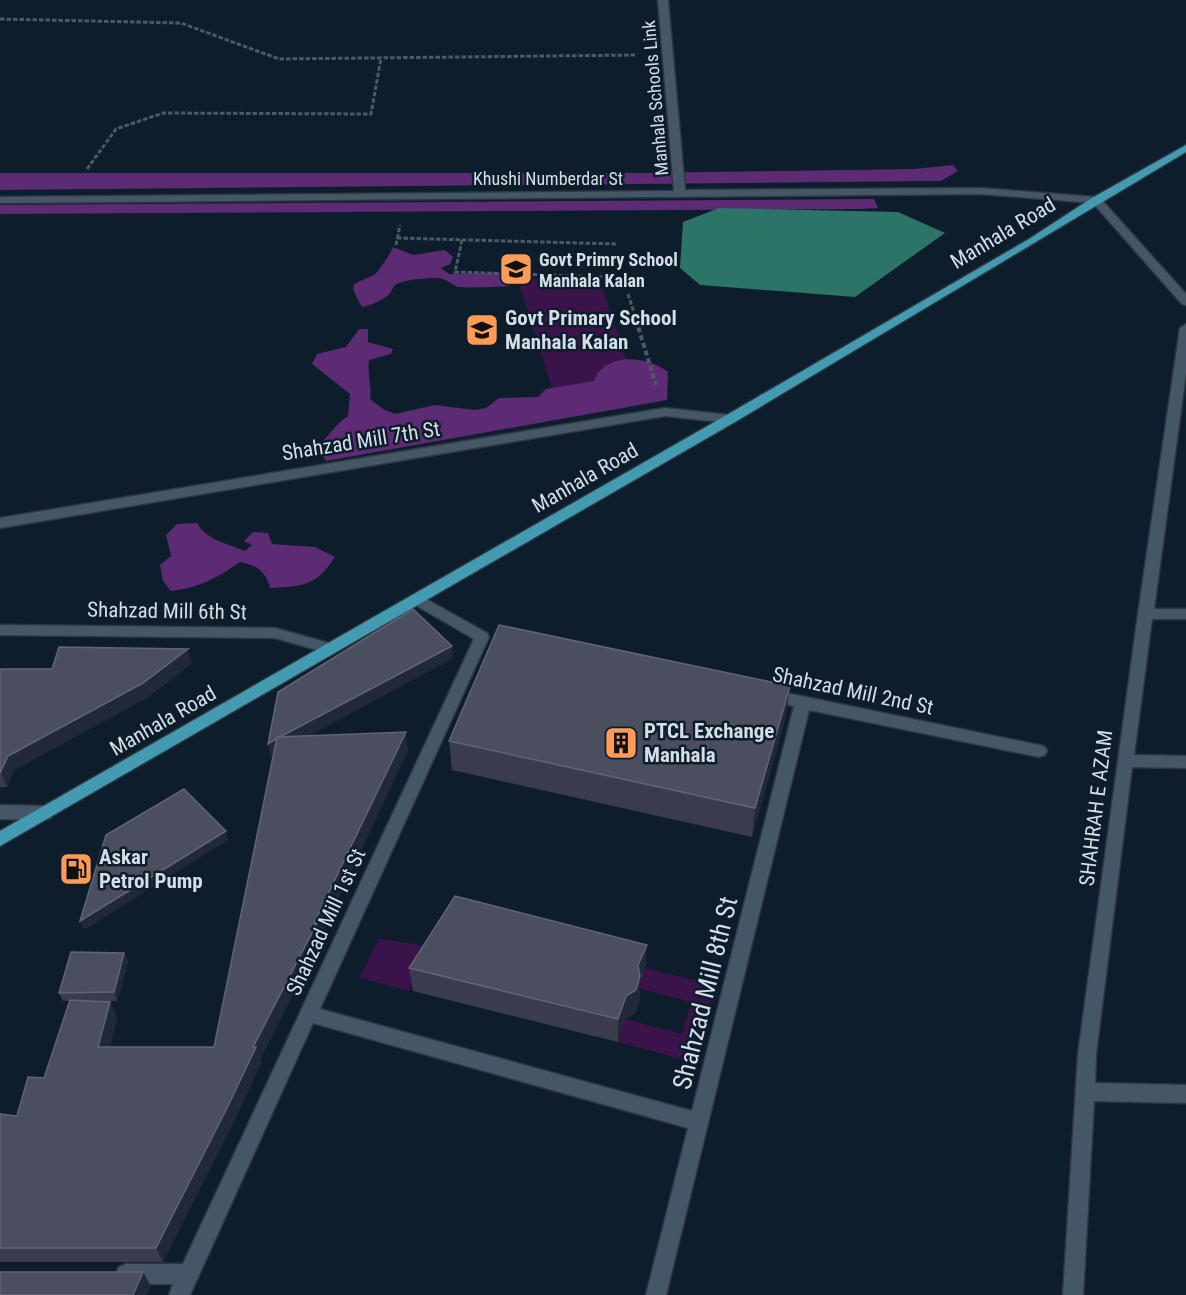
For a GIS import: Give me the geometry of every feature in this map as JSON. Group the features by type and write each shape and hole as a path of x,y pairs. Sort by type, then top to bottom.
{"main road":[{"name":"Manhala Road","path":"0,838 730,419 1186,148"}],"street":[{"name":"Manhala Schools Link","path":"663,0 680,194"},
{"name":"Khushi Numberdar St","path":"0,200 981,191 1096,200"},
{"path":"1096,200 1143,250 1186,301"},
{"name":"SHAHRAH E AZAM","path":"1072,1295 1087,1054 1145,614 1186,328"},
{"name":"Shahzad Mill 7th St","path":"0,523 665,411 730,419"},
{"name":"Shahzad Mill 1st St","path":"179,1295 309,1014 488,638 417,599"},
{"path":"1145,614 1186,614"},
{"name":"Shahzad Mill 6th St","path":"0,630 275,633 331,649"},
{"name":"Shahzad Mill 2nd St","path":"746,691 1039,751"},
{"name":"Shahzad Mill 8th St","path":"656,1295 803,703"},
{"path":"1125,761 1186,762"},
{"path":"0,812 45,813"},
{"path":"309,1014 699,1122"},
{"path":"1085,1092 1186,1094"},
{"path":"106,1274 189,1274"}],"path":[{"path":"0,19 180,23 279,59 668,54"},
{"path":"65,199 116,129 163,113 370,114 381,58"},
{"path":"396,245 400,222"},
{"path":"397,238 617,244"},
{"path":"462,240 456,272 612,277"},
{"path":"628,294 665,411"}],"shaded area":[{"path":"953,165 958,171 941,181 0,190 0,173 640,173 914,169"},
{"path":"874,199 878,208 0,214 0,205"},
{"path":"719,208 898,212 945,233 855,297 700,285 680,268 683,222"},
{"path":"393,247 413,255 445,250 453,257 450,264 441,268 449,274 518,272 514,282 505,286 458,287 440,278 404,281 395,285 390,294 381,300 362,307 354,292 354,285 374,275"},
{"path":"517,278 600,280 636,388 556,400"},
{"path":"359,329 368,329 368,342 393,349 391,354 369,360 369,370 370,399 383,409 395,414 435,405 475,410 486,408 499,398 538,397 546,389 594,381 607,365 627,359 649,362 668,372 667,400 326,461 317,446 348,416 350,394 312,364 317,354 346,347"},
{"path":"197,523 206,534 245,551 252,545 244,541 253,532 268,533 272,544 315,547 335,557 322,574 300,585 270,588 266,577 260,570 240,562 207,581 171,591 163,581 160,565 171,556 166,535 177,524"},
{"path":"379,938 441,949 419,966 409,991 360,978"},
{"path":"645,968 716,985 692,1062 618,1042 625,1019 682,1034 691,1002 637,988"}],"building":[{"path":"413,609 452,646 277,737 268,744 278,692"},
{"name":"PTCL Exchange Manhala","path":"499,625 790,686 755,808 449,741"},
{"path":"59,647 188,649 143,683 8,756 0,773 0,669 52,669"},
{"path":"406,732 314,923 317,923 253,1047 256,1047 229,1104 156,1248 0,1248 0,1114 17,1116 28,1077 44,1078 70,1000 110,1002 98,1047 214,1047 277,737"},
{"path":"184,789 226,831 80,921 106,835"},
{"path":"455,896 647,945 638,965 640,976 636,990 626,996 618,1019 409,968"},
{"path":"71,952 124,953 114,992 59,993"},
{"path":"0,1272 143,1272 133,1295 0,1295"}],"place":[{"name":"Govt Primry School Manhala Kalan","path":"516,269"},
{"name":"Govt Primary School Manhala Kalan","path":"482,330"},
{"name":"PTCL Exchange Manhala","path":"621,743"},
{"name":"Askar Petrol Pump","path":"76,869"}]}
